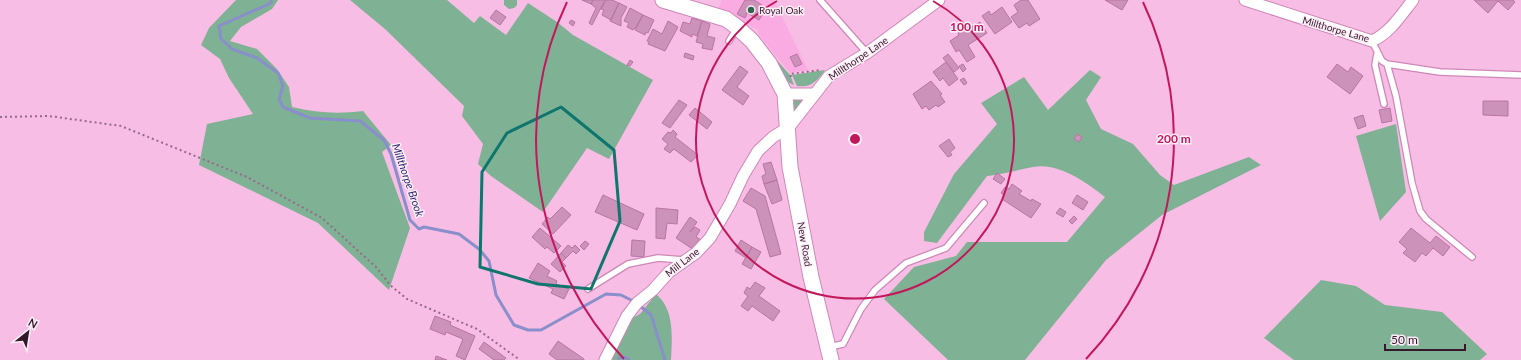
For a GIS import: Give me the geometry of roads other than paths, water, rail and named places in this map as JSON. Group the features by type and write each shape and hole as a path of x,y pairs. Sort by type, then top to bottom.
{"main road":[{"path":"663,0 726,19 737,27 752,41 791,94"},
{"name":"New Road","path":"791,94 788,127 790,167 829,354"}],"street":[{"name":"Millthorpe Lane","path":"788,127 814,94 836,71 867,53 939,0"},
{"name":"Millthorpe Lane","path":"1245,0 1372,41 1380,37 1390,28 1413,0"},
{"path":"791,94 814,94"},
{"name":"Mill Lane","path":"605,360 627,316 637,303 653,290 669,272 696,253 710,238 758,151 772,137 788,127"}],"lane":[{"path":"820,0 867,53"},
{"path":"729,41 737,27"},
{"path":"1372,41 1377,54 1382,61 1387,64 1440,72 1521,75"},
{"path":"1377,54 1375,66 1384,104"},
{"path":"1387,64 1396,96 1412,183 1420,211 1426,219 1472,257"},
{"path":"829,354 843,344 861,309 875,290 906,263 946,248 984,203"},
{"path":"588,289 628,264 658,258 686,260"}],"waterway":[{"name":"Millthorpe Brook","path":"271,0 271,3 219,26 221,39 232,49 257,58 278,73 283,86 279,99 283,107 310,118 360,121 384,140 391,154 410,220 419,229 424,227 459,234 479,249 489,261 496,295 514,325 528,330 541,330 606,294 621,295 635,302"},
{"name":"Millthorpe Brook","path":"639,305 651,315 665,360"},
{"name":"Millthorpe Brook","path":"619,360 619,358 625,357 629,360"}],"place":[{"name":"Royal Oak","path":"751,10"}]}
